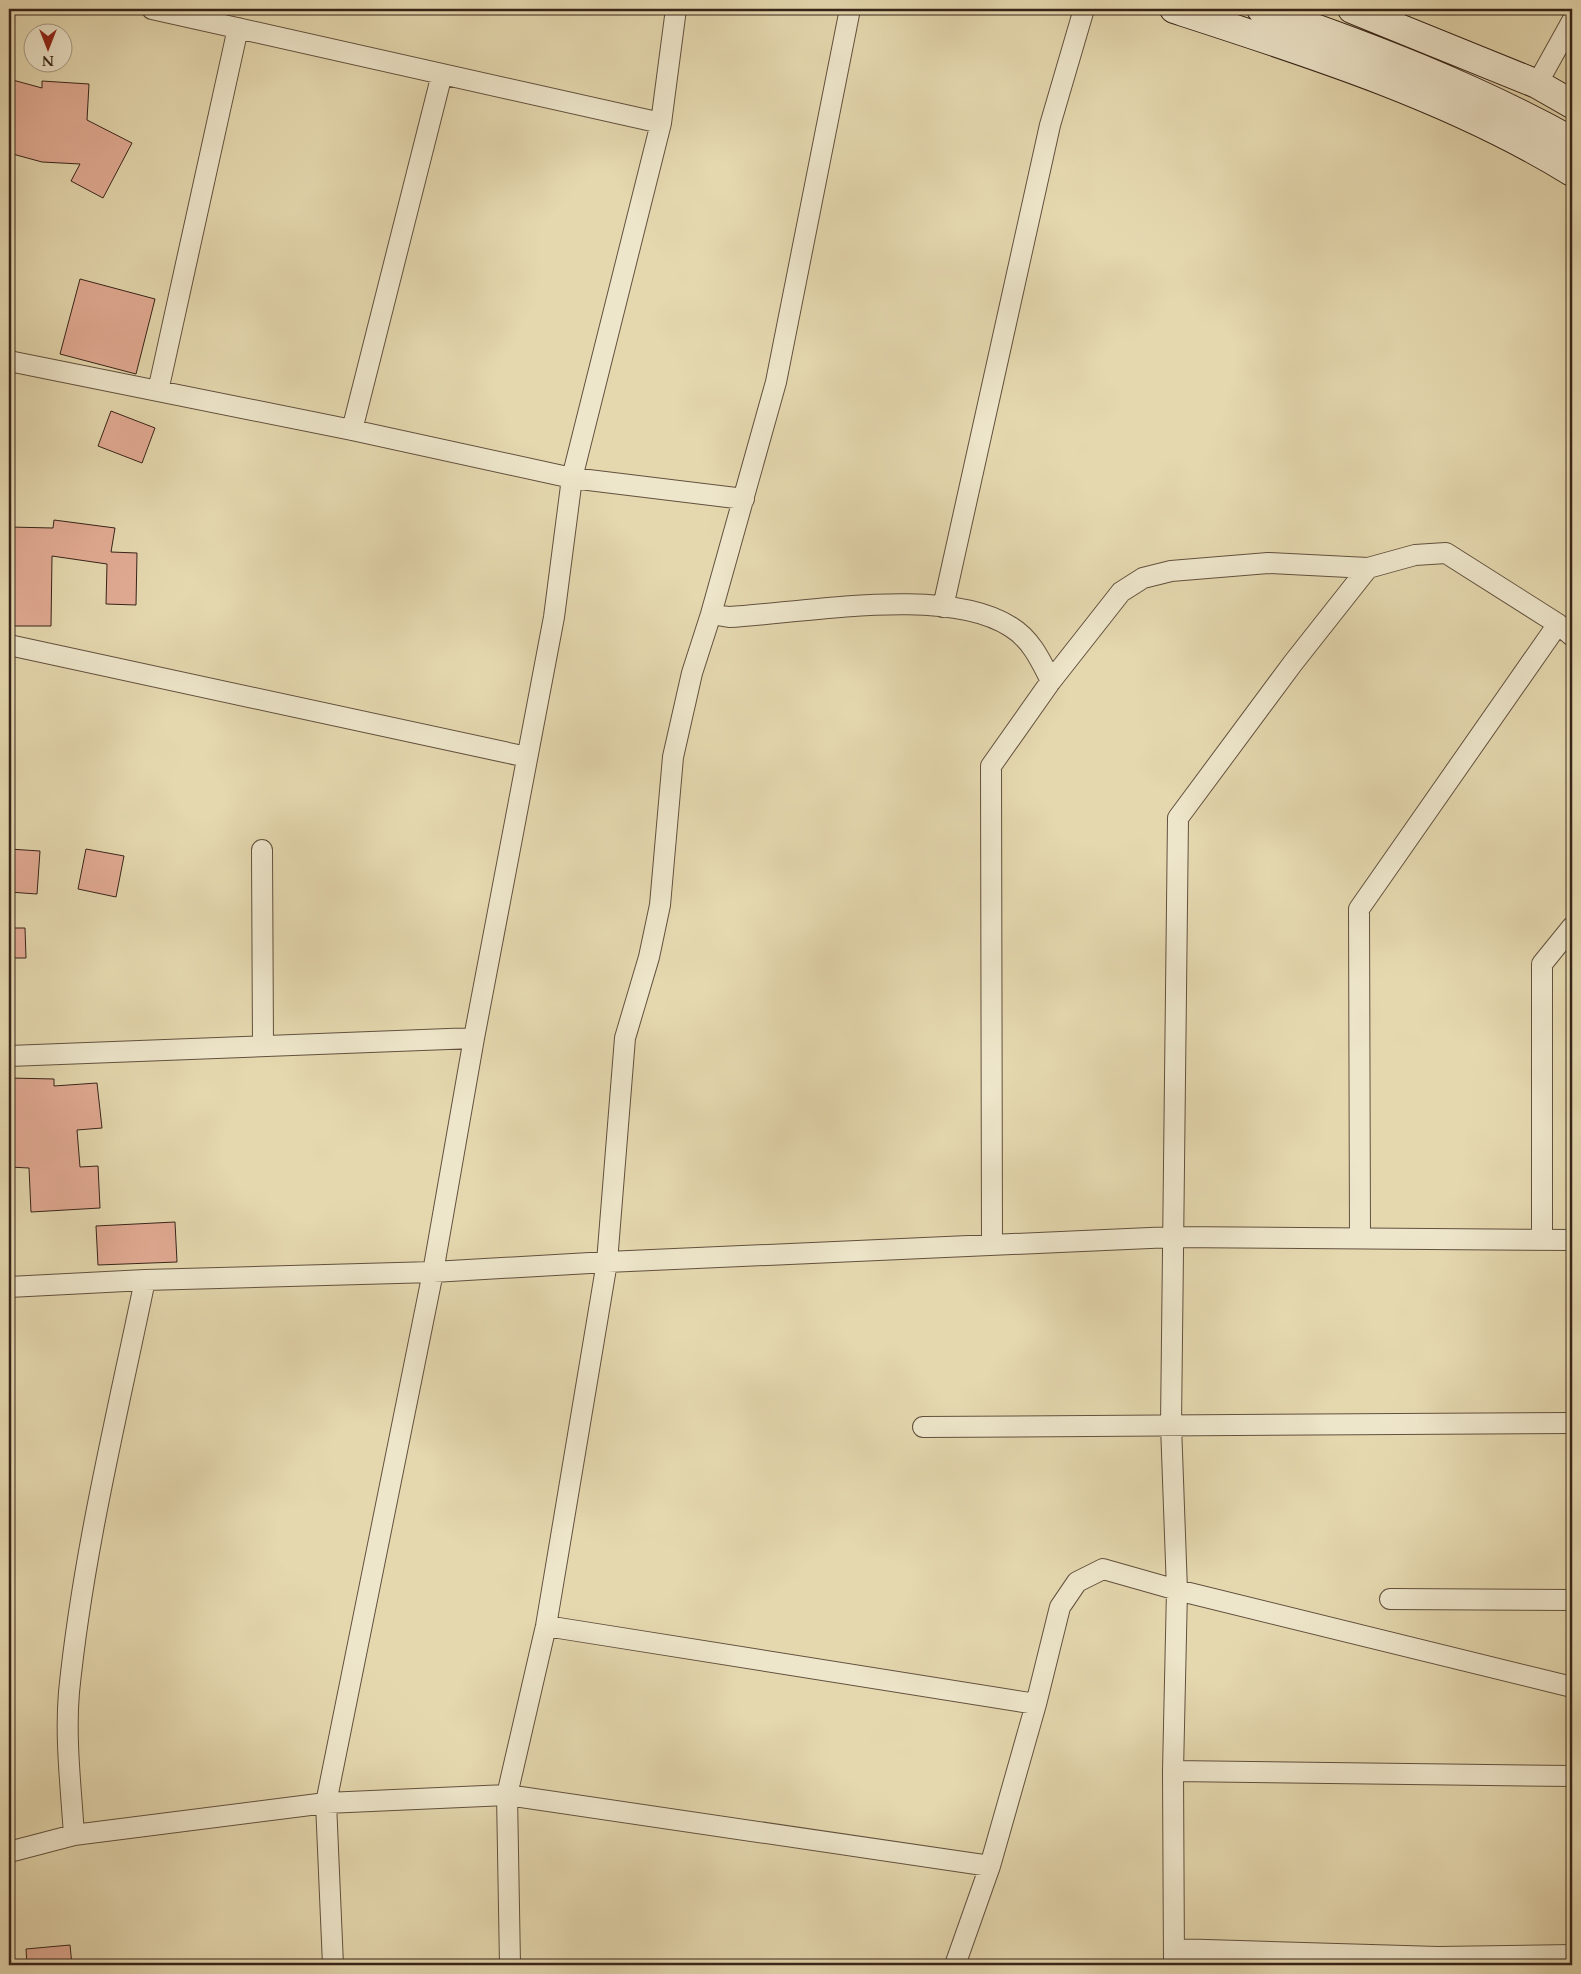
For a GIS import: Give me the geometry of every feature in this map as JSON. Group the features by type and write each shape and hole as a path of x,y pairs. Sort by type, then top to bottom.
{"main road":[{"path":"1174,9 1268,39 1441,104 1572,172"},
{"path":"1262,9 1362,44 1447,79 1530,118 1572,141"},
{"path":"1352,9 1537,84 1572,104"}],"street":[{"path":"152,9 661,123"},
{"path":"333,1965 326,1803 433,1272 474,1038 554,617 572,478 661,123 676,9"},
{"path":"510,1965 507,1796 546,1626 607,1262 625,1038 649,957 660,905 673,757 692,673 711,614 776,382 850,9"},
{"path":"944,607 1050,125 1084,9"},
{"path":"1537,84 1572,21"},
{"path":"158,391 238,28"},
{"path":"352,430 442,74"},
{"path":"9,361 352,430 572,478 744,499"},
{"path":"992,1245 991,766 1051,681 1121,592 1144,578 1170,571 1268,564 1368,568 1414,555 1446,553 1565,630 1359,909 1360,1238"},
{"path":"1368,568 1293,663 1178,818 1170,1425 1177,1590 1173,1771 1174,1957 1572,1955"},
{"path":"711,614 730,617 848,606 900,604 944,607 977,612 1011,627 1036,651 1051,681"},
{"path":"9,645 528,757"},
{"path":"262,850 263,1046"},
{"path":"1542,1240 1542,964 1572,927"},
{"path":"9,1056 474,1038"},
{"path":"9,1287 145,1280 433,1272 607,1262 1172,1237 1572,1240"},
{"path":"74,1835 70,1766 69,1693 92,1534 145,1280"},
{"path":"923,1427 1572,1424"},
{"path":"955,1965 990,1866 1036,1704 1060,1607 1077,1582 1103,1569 1177,1590 1572,1687"},
{"path":"1390,1599 1572,1600"},
{"path":"546,1626 1036,1704"},
{"path":"1173,1771 1572,1776"},
{"path":"9,1852 74,1835 326,1803 507,1796 990,1866"}],"building":[{"path":"9,79 42,88 42,81 89,84 87,120 132,143 103,198 71,181 80,164 42,162 9,153"},
{"path":"80,279 155,299 136,374 60,354"},
{"path":"111,411 155,428 142,463 98,446"},
{"path":"54,520 115,528 111,552 137,553 136,605 106,604 107,564 52,556 51,626 9,626 9,527 53,528"},
{"path":"9,849 40,851 37,894 9,892"},
{"path":"86,849 124,856 116,897 78,889"},
{"path":"9,928 25,928 26,958 9,958"},
{"path":"9,1078 54,1079 54,1086 97,1083 102,1128 77,1130 80,1167 98,1166 100,1208 31,1212 29,1168 9,1167"},
{"path":"175,1222 177,1262 98,1265 96,1226"},
{"path":"70,1945 72,1965 27,1965 26,1949"}]}
